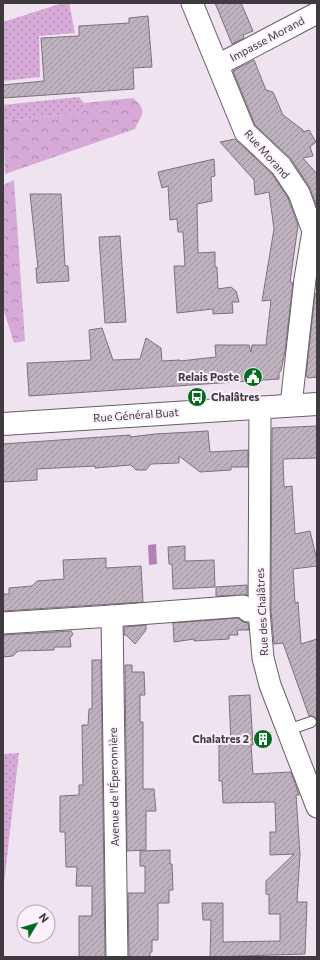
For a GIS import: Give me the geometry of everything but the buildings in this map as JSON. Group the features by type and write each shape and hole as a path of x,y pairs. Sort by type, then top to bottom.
{"main road":[{"name":"Rue Général Buat","path":"3,424 317,404"}],"street":[{"name":"Rue Morand","path":"192,3 245,132 281,166 299,193 313,231 305,280 291,405"},
{"name":"Impasse Morand","path":"218,66 317,13"},
{"name":"Rue des Chalâtres","path":"260,407 259,611 263,658 270,685 311,795 317,807"},
{"path":"3,623 243,606 248,611 259,611"},
{"name":"Avenue de l'Éperonnière","path":"112,616 116,957"}],"lane":[{"path":"288,730 311,722"}],"green space":[{"path":"63,3 69,3 75,33 39,36 40,77 3,81 3,22"},
{"path":"79,97 84,103 82,113 3,121 3,105"},
{"path":"133,98 138,102 142,109 141,116 135,129 5,174 3,121 82,113 84,103"},
{"path":"14,180 25,341 14,343 3,308 3,185"},
{"path":"19,753 3,892 3,754"}],"shaded area":[{"path":"156,544 157,564 149,565 148,545"}],"place":[{"name":"Relais Poste","path":"253,377"},
{"name":"Chalâtres","path":"197,397"},
{"name":"Chalatres 2","path":"263,739"}]}
